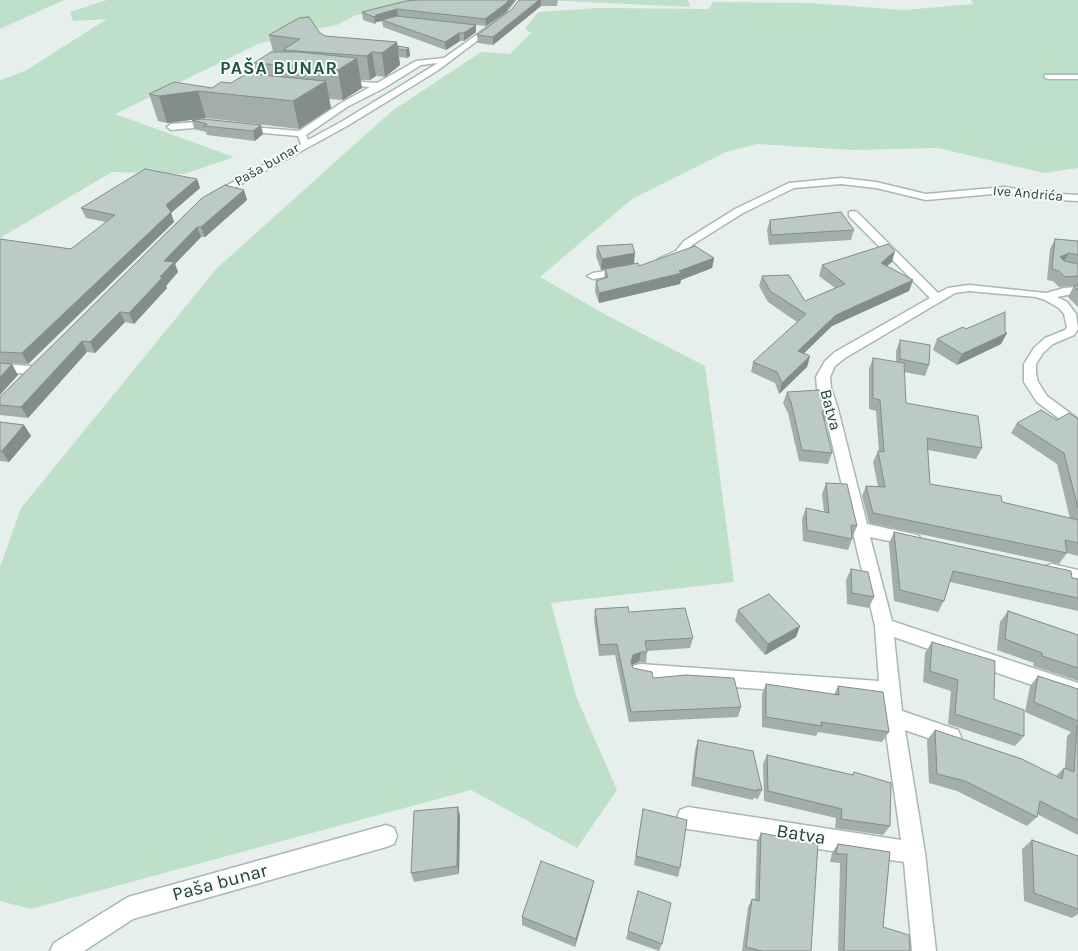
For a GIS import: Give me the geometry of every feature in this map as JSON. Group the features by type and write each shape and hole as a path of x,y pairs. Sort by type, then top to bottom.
{"street":[{"name":"Paša bunar","path":"171,128 206,123 303,139 344,124 448,60 485,29 508,15 520,0"},
{"name":"Paša bunar","path":"400,61 419,63 448,60"},
{"name":"Paša bunar","path":"205,200 303,139 344,105 381,86 419,63"},
{"path":"1048,77 1078,77"},
{"path":"333,81 381,86"},
{"path":"326,103 344,105"},
{"name":"Ive Andrića","path":"653,263 680,253 688,243 739,211 792,185 841,181 876,185 926,197 1004,190 1041,196 1078,198"},
{"path":"853,214 936,298"},
{"path":"593,276 636,268"},
{"name":"Batva","path":"924,951 914,853 889,690 884,626 824,388 823,377 830,364 840,355 952,290 962,288 1036,294 1057,301 1067,310 1073,327 1070,332 1042,346 1030,364 1029,373 1035,390 1042,400 1078,426"},
{"name":"Batva","path":"1046,296 1064,291 1078,290"},
{"path":"0,368 32,370"},
{"path":"860,529 927,544"},
{"path":"1039,569 1078,577"},
{"path":"884,626 1078,692"},
{"path":"640,672 889,690"},
{"path":"894,717 967,742"},
{"name":"Batva","path":"688,818 914,853"},
{"name":"Paša bunar","path":"62,951 128,909 386,836"}],"green space":[{"path":"0,0 64,0 0,29"},
{"path":"107,0 456,0 356,15 337,25 308,30 291,38 260,43 115,114 234,157 184,174 112,172 0,238 0,80 25,71 107,19 73,21 70,12"},
{"path":"544,0 688,0 690,7"},
{"path":"971,0 1078,0 1078,168 1044,173 938,148 851,150 757,144 726,152 632,199 540,277 606,315 705,366 734,582 551,603 576,696 617,790 577,848 471,790 31,909 0,901 0,567 21,508 217,268 392,111 481,52 510,54 531,33 525,29 538,12 598,8 709,9 713,2 810,3 904,10 974,4"}],"building":[{"path":"417,0 509,0 485,19 397,9 374,17 362,12"},
{"path":"519,0 539,0 493,37 477,35 511,10"},
{"path":"397,16 476,25 445,42 382,20"},
{"path":"309,17 320,33 325,36 397,42 382,53 372,52 367,56 283,50 300,39 269,35 299,18"},
{"path":"398,46 409,48 406,50 398,49"},
{"path":"271,52 298,52 357,58 338,70 254,63"},
{"path":"249,72 251,74 326,81 293,101 198,91 159,96 149,94 174,82 212,88 221,82 231,83"},
{"path":"203,119 261,125 253,131 204,126 207,124 192,120"},
{"path":"145,169 197,179 166,205 171,212 22,353 0,352 0,239 71,249 115,215 81,208"},
{"path":"225,185 244,190 201,227 197,227 164,261 174,262 160,277 163,277 129,313 120,312 90,342 82,341 21,407 0,405 0,397 202,198"},
{"path":"841,212 854,230 771,235 770,220"},
{"path":"1055,239 1078,241 1078,255 1069,253 1060,257 1064,261 1078,264 1078,276 1065,277 1059,271 1052,269"},
{"path":"632,244 635,253 602,259 597,246"},
{"path":"888,244 895,251 881,263 913,280 836,315 798,351 810,356 782,383 777,372 753,362 806,314 770,291 762,276 789,275 805,301 845,284 822,265"},
{"path":"695,246 714,258 679,271 682,273 599,293 596,281 608,277 605,269 638,263 639,266"},
{"path":"1005,312 1005,332 1007,333 962,354 937,339 963,327 966,329"},
{"path":"900,340 930,345 929,365 900,359"},
{"path":"873,358 904,363 906,403 978,416 982,448 927,438 930,484 1001,496 1002,502 1078,520 1078,543 1065,540 1067,553 873,513 866,486 885,487 878,451 884,452 880,400 873,398"},
{"path":"0,363 12,364 0,377"},
{"path":"819,390 829,411 822,411 832,453 802,450 787,392"},
{"path":"1041,410 1057,420 1069,413 1078,419 1078,508 1064,453 1017,423"},
{"path":"0,422 24,425 2,451 0,451"},
{"path":"826,483 847,484 857,526 851,525 852,539 807,530 806,508 829,513"},
{"path":"894,532 1071,571 1072,578 1078,579 1078,598 953,571 944,601 900,590"},
{"path":"851,569 868,572 874,597 852,593"},
{"path":"769,594 800,626 768,644 738,610"},
{"path":"628,607 629,612 685,608 693,638 645,641 647,652 633,655 631,662 633,668 652,672 653,678 686,675 734,678 741,707 631,712 617,644 600,645 595,609"},
{"path":"1008,611 1078,635 1078,668 1042,656 1042,653 1005,639"},
{"path":"932,642 995,661 994,699 1024,710 1024,736 955,714 958,680 930,671"},
{"path":"1038,676 1078,689 1078,721 1034,702"},
{"path":"766,684 839,695 838,686 883,692 889,732 821,722 822,726 766,717"},
{"path":"1077,726 1078,820 1040,801 1037,817 965,781 937,774 935,730 1022,759 1062,779 1064,768 1074,772"},
{"path":"698,740 753,751 762,790 757,789 757,791 694,777"},
{"path":"767,755 853,775 854,772 891,783 890,826 841,819 842,809 768,791"},
{"path":"458,807 457,866 411,873 414,811"},
{"path":"643,809 687,820 680,868 636,856"},
{"path":"761,833 818,844 811,951 762,951 746,947 752,899 759,901"},
{"path":"1032,840 1078,856 1078,909 1034,893"},
{"path":"838,844 890,852 883,927 909,935 910,951 844,951 847,854 836,854"},
{"path":"541,861 594,881 576,939 522,917"},
{"path":"638,891 671,903 662,944 628,931"}],"district":[{"name":"PAŠA BUNAR","path":"279,69"}]}
